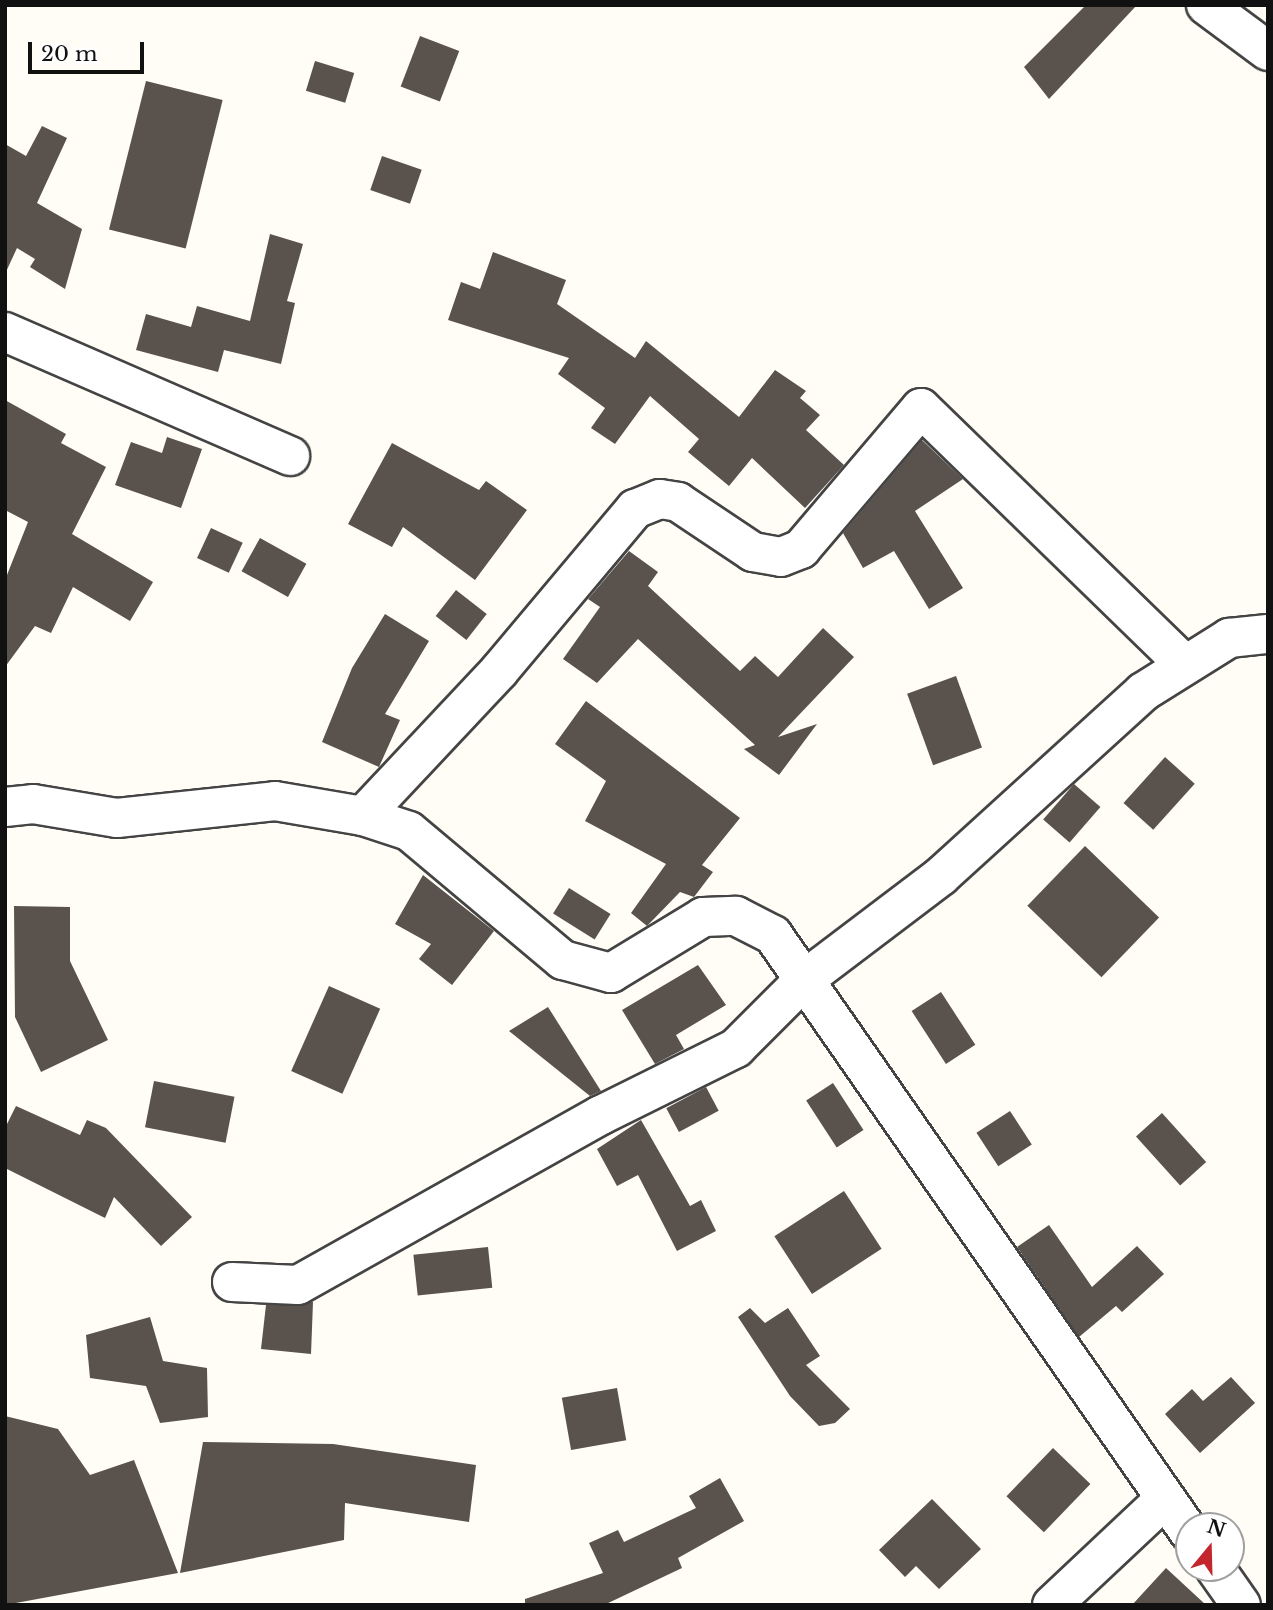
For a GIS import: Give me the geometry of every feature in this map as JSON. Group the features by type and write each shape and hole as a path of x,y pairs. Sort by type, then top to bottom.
{"street":[{"path":"1206,5 1268,51"},
{"path":"5,332 290,456"},
{"path":"363,816 499,671 635,509 660,499 678,502 753,552 781,557 801,549 921,408 1185,666"},
{"path":"232,1282 298,1285 601,1115 736,1048 804,980 941,876 1143,692 1229,638 1268,634"},
{"path":"5,807 33,804 117,818 275,801 363,816 409,831 563,960 611,973 703,917 736,916 773,935 1175,1512"},
{"path":"1052,1605 1166,1499"},
{"path":"1225,1582 1241,1605"}],"building":[{"path":"1086,5 1137,5 1049,99 1024,67"},
{"path":"420,36 459,51 440,101 401,86"},
{"path":"315,61 354,73 345,103 306,91"},
{"path":"146,81 223,100 186,249 109,229"},
{"path":"42,126 67,138 37,203 82,229 65,289 30,267 35,259 17,248 5,274 5,144 26,156"},
{"path":"382,156 422,170 410,204 370,190"},
{"path":"270,234 303,244 287,301 295,303 281,364 224,350 218,372 136,350 146,314 191,327 197,306 250,321"},
{"path":"493,252 566,280 557,304 635,358 646,341 739,417 775,370 806,391 800,398 820,415 806,430 844,465 805,508 752,458 729,486 688,452 699,439 650,396 615,444 591,428 605,408 558,374 569,358 448,320 461,282 480,289"},
{"path":"5,400 66,434 61,443 106,467 72,534 153,582 130,621 73,587 51,633 35,626 5,667 5,580 28,522 5,510"},
{"path":"167,437 202,449 181,508 115,485 131,442 162,453"},
{"path":"922,440 963,479 915,511 963,588 929,609 894,551 863,568 843,533"},
{"path":"392,443 479,490 486,481 527,510 475,580 403,527 392,547 348,524"},
{"path":"211,528 243,543 229,573 197,558"},
{"path":"260,538 306,564 288,597 242,571"},
{"path":"629,551 658,572 648,586 740,671 755,656 778,677 823,628 854,657 778,737 817,724 779,775 744,749 755,745 638,639 597,683 563,659 600,607 588,599"},
{"path":"456,590 487,614 466,640 436,616"},
{"path":"385,614 429,641 385,714 400,720 379,767 322,742 352,668"},
{"path":"956,676 982,747 933,765 907,694"},
{"path":"586,701 740,818 702,865 713,872 694,897 680,892 647,926 631,913 666,864 585,821 606,781 555,744"},
{"path":"1165,757 1195,784 1153,830 1124,803"},
{"path":"1074,784 1100,807 1070,842 1043,819"},
{"path":"1085,846 1159,918 1101,977 1027,906"},
{"path":"423,875 494,931 452,985 419,959 431,944 395,924"},
{"path":"569,888 611,914 595,939 553,913"},
{"path":"14,906 70,907 70,961 108,1040 41,1072 15,1017"},
{"path":"698,965 726,1005 676,1035 684,1049 655,1064 622,1010"},
{"path":"329,986 380,1009 342,1094 291,1071"},
{"path":"941,992 975,1045 946,1064 912,1011"},
{"path":"548,1007 601,1091 590,1096 509,1031"},
{"path":"154,1081 234,1097 226,1143 145,1127"},
{"path":"833,1083 863,1130 837,1147 806,1100"},
{"path":"706,1087 719,1111 679,1132 666,1108"},
{"path":"16,1106 80,1135 87,1120 106,1128 192,1217 161,1246 114,1197 105,1218 5,1168 5,1128"},
{"path":"1010,1111 1032,1145 998,1166 976,1133"},
{"path":"1162,1113 1206,1162 1180,1185 1136,1136"},
{"path":"641,1120 690,1206 701,1200 716,1231 677,1251 638,1175 617,1186 597,1149"},
{"path":"844,1191 882,1249 812,1294 774,1236"},
{"path":"1049,1225 1092,1287 1137,1246 1164,1274 1122,1312 1116,1306 1079,1337 1017,1247"},
{"path":"488,1247 492,1288 418,1296 413,1255"},
{"path":"313,1302 311,1354 261,1349 266,1305"},
{"path":"750,1308 765,1323 788,1308 820,1356 806,1365 850,1409 835,1423 819,1426 790,1396 738,1317"},
{"path":"150,1317 163,1361 207,1368 208,1417 160,1423 146,1386 90,1378 86,1335"},
{"path":"1231,1377 1255,1403 1200,1453 1165,1414 1192,1389 1203,1401"},
{"path":"617,1388 626,1440 571,1450 562,1398"},
{"path":"5,1416 58,1429 90,1475 134,1460 178,1573 5,1605"},
{"path":"203,1442 333,1444 476,1465 469,1522 345,1503 344,1540 180,1573"},
{"path":"1053,1448 1090,1484 1044,1532 1006,1496"},
{"path":"720,1478 744,1521 678,1558 682,1568 604,1605 525,1605 525,1599 603,1573 589,1543 618,1530 624,1542 696,1508 689,1496"},
{"path":"932,1499 981,1549 939,1589 916,1566 905,1577 879,1550"},
{"path":"1166,1568 1175,1576 1175,1582 1181,1582 1206,1605 1132,1605"}]}
